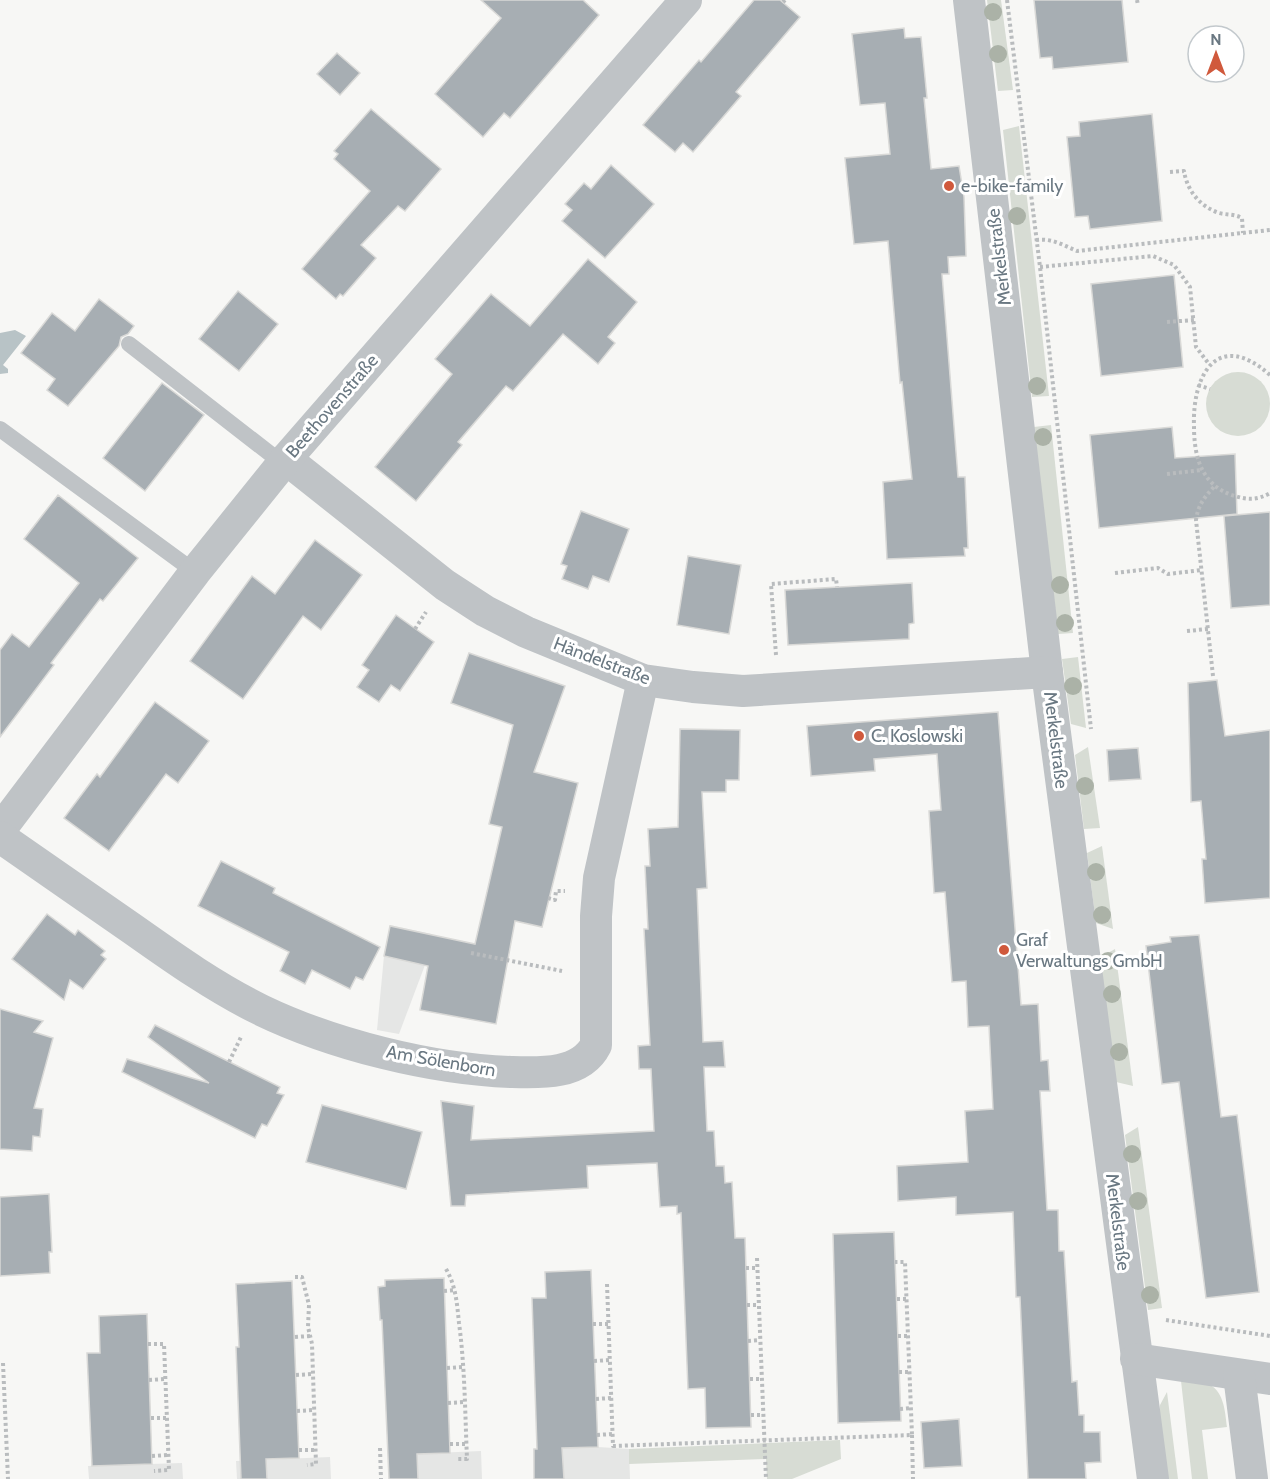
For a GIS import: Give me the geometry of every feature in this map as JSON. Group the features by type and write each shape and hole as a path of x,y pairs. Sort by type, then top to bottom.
{"street":[{"name":"Beethovenstraße","path":"0,830 195,572 284,461 686,0"},
{"name":"Merkelstraße","path":"969,0 1047,672 1153,1479"},
{"name":"Händelstraße","path":"284,461 445,585 484,611 526,632 644,680 742,692 1047,672"},
{"name":"Am Sölenborn","path":"0,837 163,951 260,1010 311,1030 421,1062 478,1071 531,1073 560,1071 591,1055 596,1045 596,916 599,878 644,680"},
{"path":"1136,1359 1270,1379"},
{"path":"1239,1375 1252,1479"}],"lane":[{"path":"129,344 284,461"},
{"path":"0,429 195,572"}],"path":[{"path":"1007,0 1040,267 1092,738"},
{"path":"1170,172 1184,171 1191,191 1207,207 1242,218 1243,233"},
{"path":"1036,240 1056,241 1077,251 1270,230"},
{"path":"1040,267 1153,256 1174,265 1191,287 1196,347 1209,364"},
{"path":"1167,322 1194,320"},
{"path":"1270,375 1259,365 1240,357 1222,358 1209,364 1198,385 1194,405 1194,441 1202,471 1215,486 1244,499 1258,499 1270,493"},
{"path":"1198,385 1209,389"},
{"path":"1167,474 1202,471"},
{"path":"1213,676 1196,520 1202,500 1215,486"},
{"path":"1115,573 1158,568 1168,574 1202,570"},
{"path":"778,689 771,584 836,579 837,587"},
{"path":"1187,631 1208,629"},
{"path":"471,953 596,977"},
{"path":"757,1258 765,1479"},
{"path":"895,1262 905,1262 914,1479"},
{"path":"746,1268 757,1268"},
{"path":"446,1269 455,1290 462,1338 467,1459 457,1459"},
{"path":"295,1277 302,1277 309,1305 308,1327 313,1374 316,1464 307,1465"},
{"path":"607,1284 613,1453"},
{"path":"444,1291 455,1290"},
{"path":"897,1299 907,1299"},
{"path":"747,1305 759,1305"},
{"path":"1171,1364 1166,1320 1270,1336"},
{"path":"593,1324 608,1324"},
{"path":"295,1337 310,1336"},
{"path":"898,1336 908,1336"},
{"path":"748,1341 760,1340"},
{"path":"148,1344 164,1344 169,1470 154,1471"},
{"path":"594,1361 610,1360"},
{"path":"3,1363 8,1479"},
{"path":"447,1368 463,1367"},
{"path":"899,1372 910,1372"},
{"path":"296,1375 313,1374"},
{"path":"149,1380 165,1379"},
{"path":"750,1379 762,1379"},
{"path":"596,1399 611,1398"},
{"path":"448,1403 465,1402"},
{"path":"900,1408 911,1408"},
{"path":"297,1411 314,1410"},
{"path":"751,1415 763,1415"},
{"path":"151,1418 167,1418"},
{"path":"597,1434 612,1434"},
{"path":"613,1446 912,1434"},
{"path":"450,1444 466,1444"},
{"path":"380,1448 381,1479"},
{"path":"299,1450 316,1450"},
{"path":"152,1456 168,1455"}],"shaded area":[{"path":"987,0 1001,0 1013,90 998,91"},
{"path":"1019,126 1049,396 1032,397 1003,130"},
{"path":"15,330 26,336 3,365 8,369 8,373 0,374 0,333"},
{"path":"1238,372 1256,378 1264,386 1270,404 1264,422 1256,430 1238,436 1220,430 1212,422 1206,404 1212,386 1220,378"},
{"path":"1051,425 1073,633 1058,634 1034,427"},
{"path":"1078,657 1086,728 1071,724 1062,659"},
{"path":"1088,747 1100,828 1084,829 1075,755"},
{"path":"1102,846 1113,929 1096,923 1087,853"},
{"path":"390,925 431,934 425,965 399,1034 377,1030 384,956"},
{"path":"1115,949 1133,1086 1116,1082 1099,958"},
{"path":"1138,1127 1162,1308 1148,1310 1125,1135"},
{"path":"1181,1381 1199,1381 1211,1386 1220,1395 1224,1407 1227,1427 1202,1430 1208,1479 1192,1479"},
{"path":"1167,1392 1178,1479 1167,1479 1159,1415 1160,1405"},
{"path":"840,1440 841,1459 792,1479 767,1479 766,1459 629,1464 629,1449"},
{"path":"598,1447 629,1449 630,1479 534,1479 533,1449"},
{"path":"481,1451 482,1479 389,1479 388,1455"},
{"path":"330,1457 331,1479 237,1479 236,1461"},
{"path":"182,1463 183,1479 89,1479 88,1466"}],"building":[{"path":"481,0 583,0 599,15 510,118 504,113 483,137 435,94 501,18"},
{"path":"754,0 780,0 800,17 736,92 741,96 693,152 683,143 675,152 643,125"},
{"path":"1034,0 1122,0 1128,62 1053,69 1052,57 1040,58"},
{"path":"904,28 905,38 921,37 931,169 959,166 964,197 966,256 948,257 949,274 942,274 958,477 965,477 968,548 964,548 965,556 887,559 883,482 912,479 902,382 900,383 888,241 854,244 845,158 890,154 885,103 860,105 852,34"},
{"path":"337,53 360,73 340,95 317,74"},
{"path":"371,109 441,169 405,211 398,206 361,245 376,258 343,296 340,294 336,299 302,269 370,191 334,159 338,154 334,151"},
{"path":"1152,114 1162,221 1090,229 1088,216 1075,217 1067,137 1080,136 1079,122"},
{"path":"611,165 654,204 605,258 562,221 572,210 565,204 584,183 591,189"},
{"path":"588,259 637,302 608,337 615,343 598,364 563,334 513,391 506,386 458,442 462,445 416,501 375,467 452,374 435,359 491,294 530,326"},
{"path":"1174,275 1183,367 1101,376 1091,284"},
{"path":"238,291 278,324 239,371 199,339"},
{"path":"99,299 134,326 128,334 121,337 119,346 68,406 47,390 55,379 21,353 52,313 75,331"},
{"path":"162,383 204,415 145,491 103,458"},
{"path":"1172,427 1175,458 1235,454 1237,514 1099,528 1090,435"},
{"path":"58,495 138,558 103,601 100,599 51,663 54,665 0,737 0,650 12,634 29,647 79,583 24,539"},
{"path":"581,511 629,529 609,582 593,576 588,589 562,579 567,566 561,564"},
{"path":"1270,512 1270,605 1231,608 1224,516"},
{"path":"315,540 362,575 321,630 303,616 243,699 190,661 252,576 275,594"},
{"path":"688,556 741,565 729,634 677,625"},
{"path":"912,583 914,623 909,624 909,639 788,645 785,590"},
{"path":"396,615 434,642 400,691 391,685 379,702 357,687 369,670 362,665"},
{"path":"469,653 565,686 534,772 578,783 542,927 515,921 496,1024 420,1010 428,966 384,956 390,926 475,944 502,827 489,824 513,725 451,703"},
{"path":"1217,680 1225,736 1270,730 1270,898 1205,903 1202,859 1206,859 1201,801 1191,802 1188,683"},
{"path":"155,702 209,741 178,783 166,774 109,851 64,818 97,774 100,777"},
{"path":"998,712 1021,1005 1038,1004 1041,1061 1048,1060 1050,1091 1040,1091 1047,1210 1058,1210 1059,1251 1064,1251 1072,1382 1077,1381 1079,1415 1084,1415 1084,1432 1100,1432 1101,1462 1085,1463 1086,1479 1028,1479 1020,1297 1016,1297 1013,1212 956,1215 956,1197 898,1201 897,1166 968,1162 965,1111 993,1109 989,1026 968,1027 966,981 952,982 945,892 934,893 929,811 941,810 937,754 874,759 875,771 811,776 807,726"},
{"path":"680,729 740,730 739,780 726,780 726,792 702,792 707,888 697,889 703,1042 723,1041 725,1067 704,1067 707,1131 714,1131 716,1166 724,1166 725,1183 732,1182 735,1238 745,1238 751,1427 706,1428 705,1388 688,1389 681,1213 677,1214 677,1206 660,1207 657,1163 587,1166 588,1188 466,1195 465,1206 451,1206 441,1101 474,1106 471,1140 654,1131 651,1069 639,1069 638,1046 650,1045 644,929 648,929 645,866 650,866 648,829 678,827"},
{"path":"1138,748 1141,779 1109,781 1107,750"},
{"path":"221,861 275,888 273,893 380,947 363,980 356,977 350,989 312,970 305,984 280,971 289,952 198,906"},
{"path":"47,914 75,935 78,930 105,951 101,955 106,959 83,989 70,980 64,1000 12,959"},
{"path":"1199,935 1221,1117 1237,1115 1259,1292 1206,1298 1179,1082 1162,1084 1146,946 1171,942 1170,937"},
{"path":"0,1009 43,1021 34,1032 53,1038 34,1108 43,1109 40,1137 33,1136 32,1151 0,1149"},
{"path":"155,1025 280,1087 277,1093 284,1095 267,1126 262,1124 255,1138 122,1072 127,1059 209,1083 148,1037"},
{"path":"322,1105 422,1132 406,1189 306,1162"},
{"path":"49,1194 52,1252 49,1252 50,1273 0,1276 0,1197"},
{"path":"894,1232 901,1421 838,1423 833,1234"},
{"path":"591,1270 598,1447 562,1448 564,1479 534,1479 534,1449 537,1449 532,1298 546,1298 545,1272"},
{"path":"444,1278 450,1453 417,1454 418,1479 389,1479 382,1320 380,1320 378,1287 385,1286 385,1280"},
{"path":"292,1281 299,1458 266,1459 267,1479 241,1479 236,1284"},
{"path":"147,1314 152,1464 92,1466 87,1353 100,1353 99,1316"},
{"path":"959,1419 962,1466 924,1468 921,1422"}],"place":[{"name":"e-bike-family","path":"949,186"},
{"name":"C. Koslowski","path":"859,736"},
{"name":"Graf Verwaltungs GmbH","path":"1004,950"}]}
